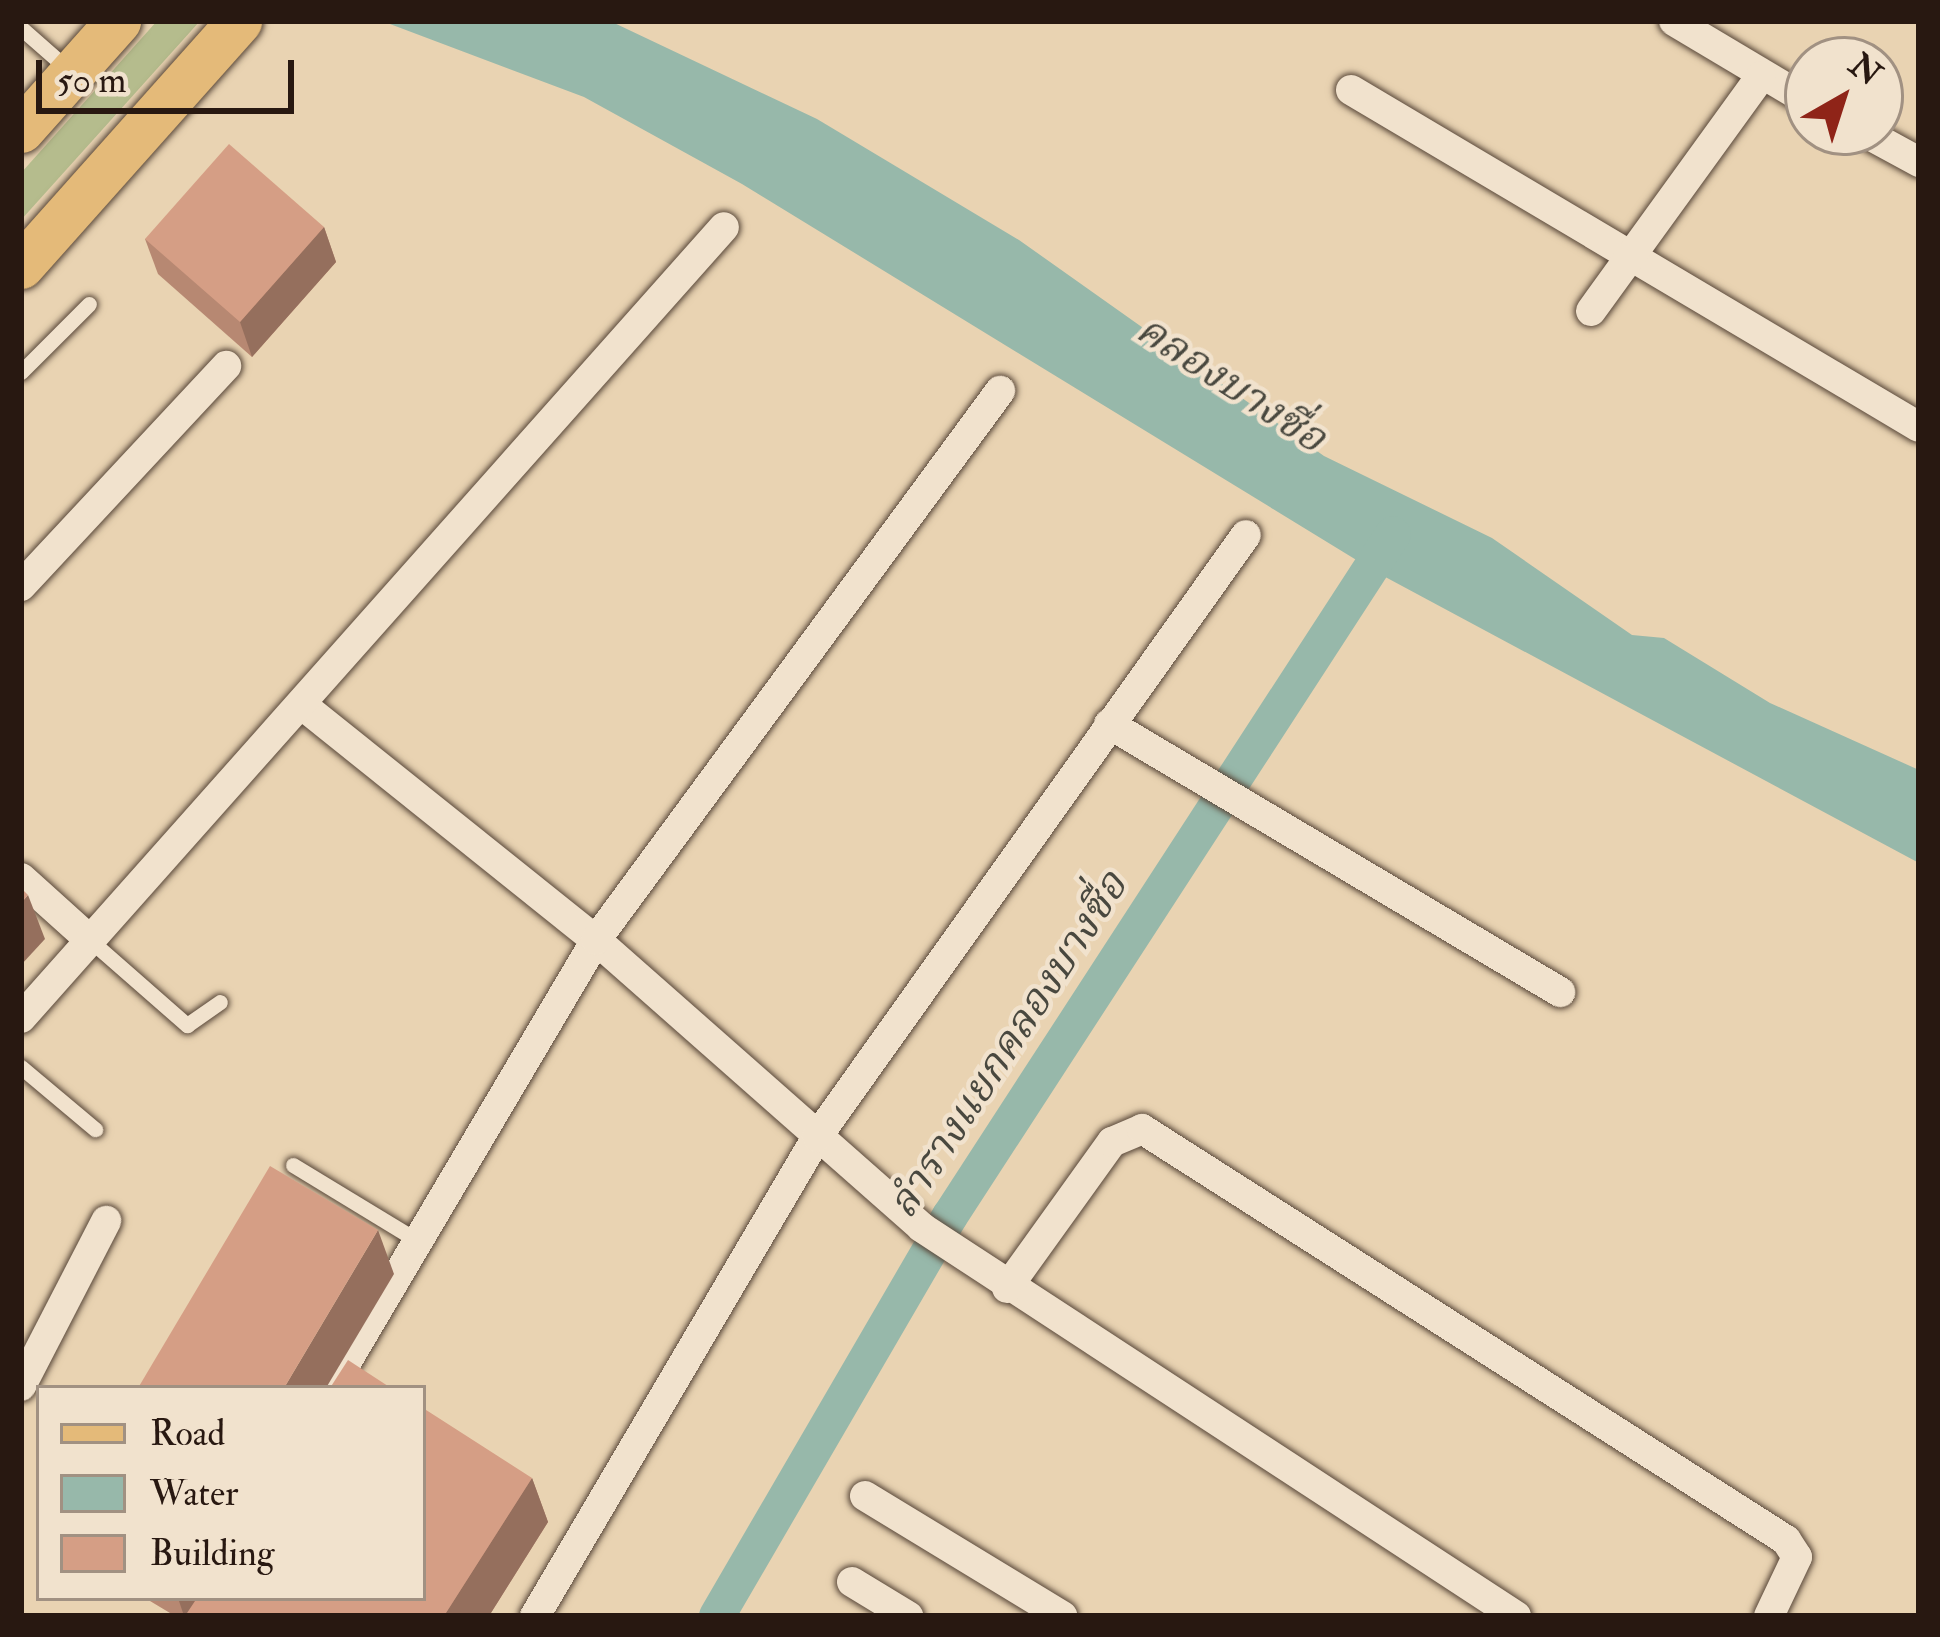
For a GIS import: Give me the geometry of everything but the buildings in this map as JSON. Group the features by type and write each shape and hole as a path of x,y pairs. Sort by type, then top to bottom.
{"main road":[{"path":"21,266 239,21"},
{"path":"21,130 115,25"}],"street":[{"path":"1674,21 1784,88"},
{"path":"1591,311 1761,76"},
{"path":"1351,89 1919,428"},
{"path":"21,1018 724,226"},
{"path":"27,568 226,366"},
{"path":"333,1385 596,940 1000,391"},
{"path":"535,1616 817,1137 1246,535"},
{"path":"301,704 596,940 934,1236 1007,1288 1516,1616"},
{"path":"1109,724 1560,992"},
{"path":"21,878 91,941"},
{"path":"1007,1288 1112,1142 1142,1129 1786,1540 1797,1557 1769,1616"},
{"path":"21,1386 106,1221"},
{"path":"865,1496 1062,1616"},
{"path":"852,1582 908,1616"}],"lane":[{"path":"21,28 72,73"},
{"path":"21,372 89,304"},
{"path":"91,941 187,1025 220,1002"},
{"path":"25,1078 94,1129"},
{"path":"293,1165 418,1241"}],"green space":[{"path":"157,21 200,21 21,220 21,173"}],"water":[{"path":"382,21 610,21 817,119 1019,240 1324,456 1492,538 1632,635 1664,638 1770,703 1919,770 1919,863 1376,572 742,184 584,97"}],"waterway":[{"name":"ลำรางแยกคลองบางซื่อ","path":"717,1616 950,1216 1393,534"}],"water label":[{"name":"คลองบางซื่อ","path":"1231,384"}]}
